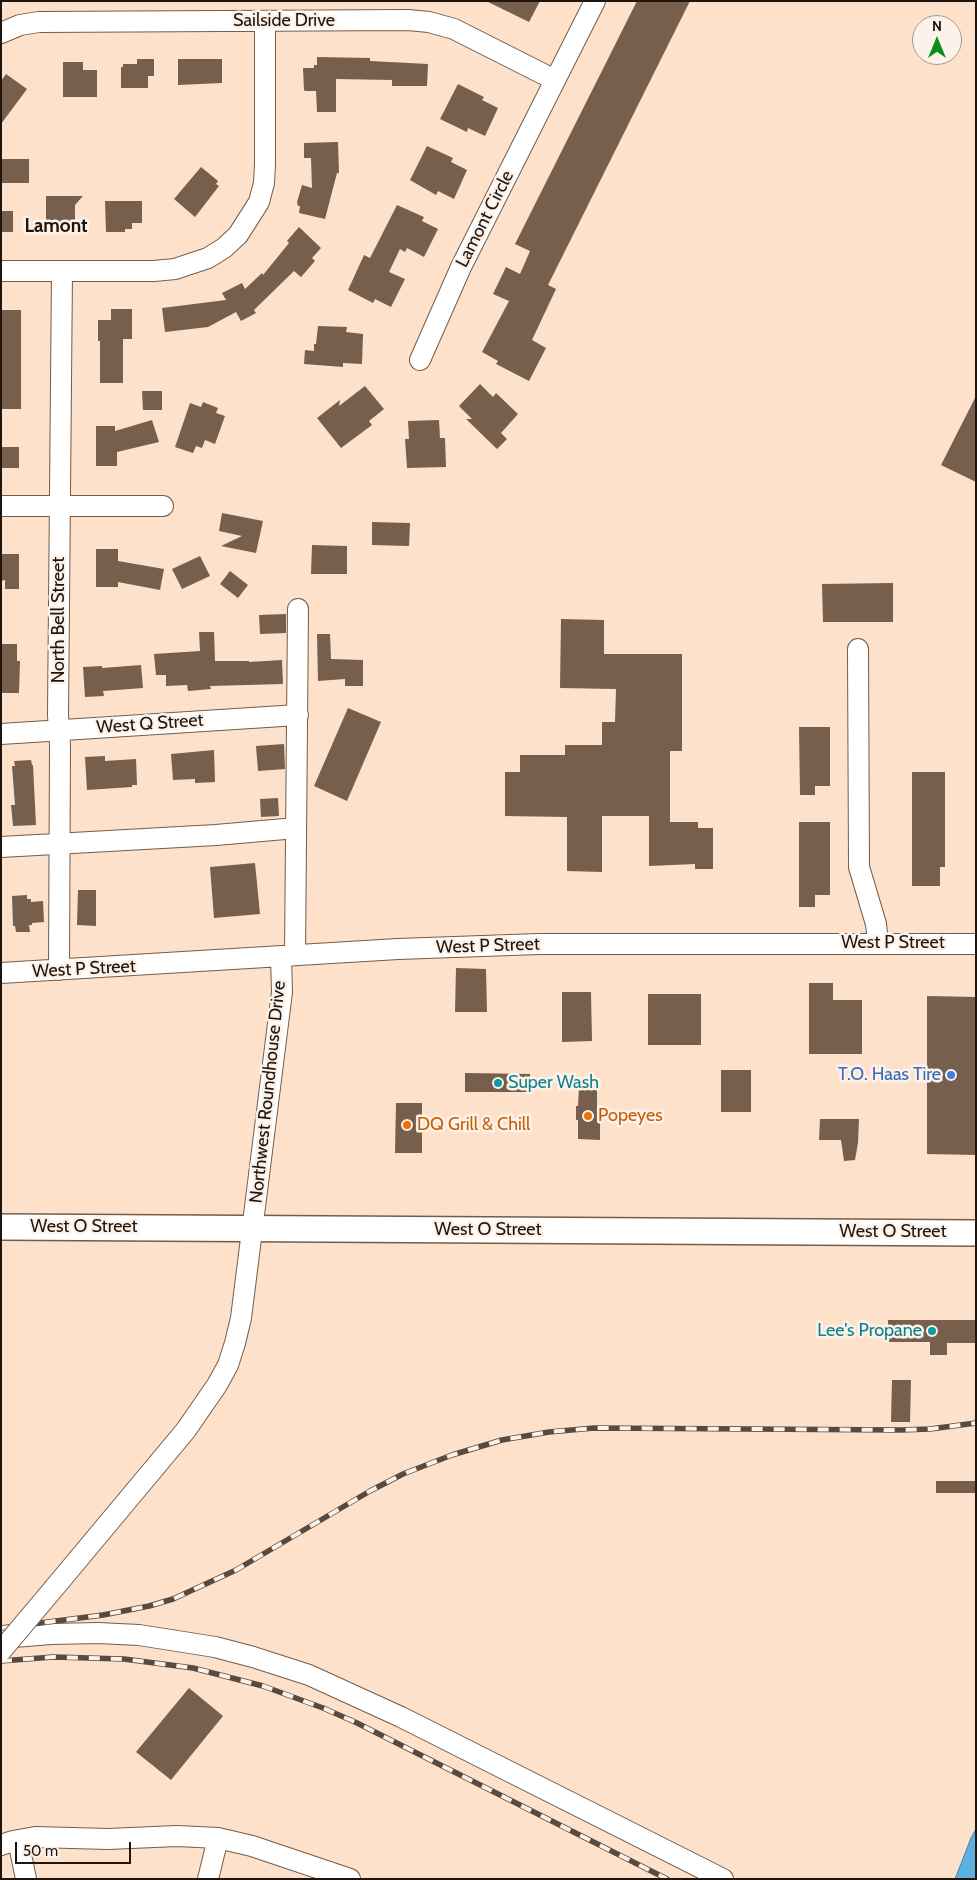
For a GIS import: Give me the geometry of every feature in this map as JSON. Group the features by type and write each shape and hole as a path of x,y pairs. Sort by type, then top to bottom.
{"main road":[{"name":"West O Street","path":"1,1227 976,1233"}],"street":[{"name":"Lamont Circle","path":"420,360 461,267 595,1"},
{"name":"Sailside Drive","path":"1,33 20,25 39,22 408,20 429,22 454,29 555,80"},
{"path":"1,270 175,269 208,258 224,248 238,235 259,202 264,183 265,21"},
{"name":"North Bell Street","path":"59,970 60,730 58,714 62,270"},
{"path":"1,506 163,506"},
{"name":"Northwest Roundhouse Drive","path":"1,1651 186,1430 217,1385 230,1358 241,1318 288,956 296,828 298,609"},
{"path":"858,650 859,866 876,924 878,943"},
{"name":"West Q Street","path":"1,734 298,715"},
{"path":"1,847 216,835 296,828"},
{"name":"West P Street","path":"1,974 288,956 539,944 976,944"},
{"path":"1,1638 89,1634 140,1636 215,1647 309,1675 401,1717 723,1879"},
{"path":"26,1879 10,1842 50,1836 108,1839 177,1836 218,1838 252,1846 350,1879"},
{"path":"208,1879 218,1838"}],"water":[{"path":"976,1829 976,1879 955,1879 971,1838"}],"building":[{"path":"486,1 540,1 529,22"},
{"path":"637,1 690,1 548,285 556,289 532,340 546,348 529,381 496,364 498,361 482,352 509,301 493,294 506,267 520,274 530,251 515,244"},
{"path":"317,57 370,58 370,61 428,64 427,86 392,86 392,80 336,79 336,112 317,112 316,91 304,90 303,68 314,68 314,65 317,65"},
{"path":"137,59 154,59 154,76 148,76 148,88 121,88 121,67 123,67 123,64 137,64"},
{"path":"178,59 222,59 222,83 178,85"},
{"path":"63,62 83,62 83,70 97,70 97,97 63,97"},
{"path":"6,74 27,89 1,124 1,81"},
{"path":"458,84 484,97 482,100 498,108 485,136 468,128 467,132 440,119"},
{"path":"338,142 339,173 337,173 325,219 299,213 300,206 298,206 297,202 302,185 312,188 311,158 304,158 304,143"},
{"path":"427,146 453,158 451,162 467,170 454,199 438,191 436,195 410,180"},
{"path":"1,159 29,159 29,183 1,183"},
{"path":"201,167 218,181 216,184 219,186 195,217 174,199"},
{"path":"46,196 83,196 75,205 75,222 61,222 61,230 46,230"},
{"path":"105,201 142,201 142,223 132,223 132,229 125,229 125,232 106,232"},
{"path":"397,205 424,217 422,221 438,229 424,257 407,248 405,252 400,249 389,272 405,279 391,307 375,299 373,303 348,290 364,255 370,258"},
{"path":"1,211 13,211 13,232 1,232"},
{"path":"299,227 321,248 312,258 315,261 301,277 294,271 254,310 256,313 241,321 236,312 208,327 165,332 162,308 226,300 222,293 242,283 245,289 262,273 263,275 289,243 287,241"},
{"path":"111,309 132,309 132,339 123,339 123,383 100,383 98,320 111,320"},
{"path":"1,310 21,310 21,409 1,409"},
{"path":"318,326 347,327 346,332 363,334 362,364 343,363 343,367 304,364 305,350 314,351"},
{"path":"480,384 493,397 496,393 518,414 501,433 507,439 497,449 466,419 472,419 459,406"},
{"path":"365,386 384,409 369,421 372,425 341,448 317,418 340,400 339,406"},
{"path":"142,391 162,391 162,410 143,410"},
{"path":"976,396 976,482 941,465"},
{"path":"203,402 218,408 216,413 225,416 215,444 205,440 202,448 196,446 193,453 175,447 190,403 201,407"},
{"path":"152,420 159,442 117,452 117,466 96,466 96,426 115,426 115,431"},
{"path":"439,420 440,438 445,438 446,467 407,468 405,439 409,439 408,421"},
{"path":"1,447 19,447 19,468 1,468"},
{"path":"222,513 263,521 256,553 221,546 242,536 219,531"},
{"path":"372,522 410,523 409,546 372,545"},
{"path":"312,545 347,546 347,574 311,574"},
{"path":"96,549 118,549 118,561 164,569 160,590 118,582 118,587 96,587"},
{"path":"1,554 19,554 19,589 5,589 5,580 1,581"},
{"path":"200,556 210,576 182,589 172,569"},
{"path":"230,571 248,585 238,598 220,584"},
{"path":"893,583 893,622 823,622 822,584"},
{"path":"286,614 286,633 260,634 259,615"},
{"path":"561,619 604,620 604,654 682,654 682,751 670,751 670,822 698,822 698,828 713,828 713,869 695,869 695,864 649,866 649,816 602,816 602,872 567,871 567,817 505,816 505,772 520,772 520,755 565,755 565,745 602,745 602,722 615,722 616,689 560,688"},
{"path":"199,632 214,632 215,661 249,662 282,660 283,684 210,686 211,689 188,691 187,685 166,686 166,675 156,675 154,654 200,651"},
{"path":"317,634 330,634 331,659 363,660 363,686 345,686 345,679 318,681"},
{"path":"1,644 17,644 17,661 20,661 19,693 1,693"},
{"path":"141,665 143,688 103,691 104,696 85,697 83,667 102,666 102,668"},
{"path":"348,708 381,722 347,801 314,786"},
{"path":"799,727 830,727 830,786 815,786 815,795 800,795"},
{"path":"284,744 285,769 258,771 256,746"},
{"path":"214,750 215,782 195,783 195,779 173,780 171,754"},
{"path":"105,756 105,761 136,759 137,785 87,790 85,757"},
{"path":"31,760 33,765 36,825 13,826 11,805 15,805 12,766 15,766 14,761"},
{"path":"912,772 945,772 945,867 940,867 940,886 912,886"},
{"path":"278,798 279,816 261,817 260,799"},
{"path":"799,822 830,822 830,895 815,895 815,907 799,907"},
{"path":"255,863 260,914 214,918 210,867"},
{"path":"78,890 96,890 96,926 77,925"},
{"path":"27,895 27,899 31,899 31,902 43,901 44,922 29,925 30,932 16,932 15,926 13,926 12,896"},
{"path":"456,968 486,969 487,1012 455,1012"},
{"path":"809,983 833,983 833,1000 862,1000 862,1054 809,1054"},
{"path":"562,992 591,992 592,1041 562,1042"},
{"path":"648,994 701,994 701,1045 648,1045"},
{"name":"T.O. Haas Tire","path":"927,996 976,997 976,1155 927,1154"},
{"path":"721,1070 751,1070 751,1112 721,1112"},
{"name":"Super Wash","path":"465,1073 530,1074 530,1092 465,1092"},
{"name":"Popeyes","path":"579,1087 597,1087 597,1112 600,1112 600,1140 578,1139 576,1106 578,1106"},
{"name":"DQ Grill & Chill","path":"396,1103 422,1103 422,1153 395,1153"},
{"path":"820,1119 859,1119 855,1160 844,1161 841,1140 819,1140"},
{"name":"Lee's Propane","path":"888,1320 976,1320 976,1343 947,1343 947,1355 930,1355 930,1342 888,1342"},
{"path":"892,1380 911,1380 910,1422 891,1422"},
{"path":"936,1481 976,1481 976,1493 936,1493"},
{"path":"189,1688 223,1716 171,1780 136,1752"}],"railway":[{"path":"1,1628 103,1615 173,1599 236,1570 370,1491 403,1474 452,1455 502,1440 549,1432 594,1428 900,1430 930,1429 976,1423"},
{"path":"1,1661 53,1657 124,1659 193,1668 263,1686 355,1722 667,1879"}],"place":[{"name":"T.O. Haas Tire","path":"951,1075"},
{"name":"Super Wash","path":"498,1083"},
{"name":"Popeyes","path":"588,1116"},
{"name":"DQ Grill & Chill","path":"407,1125"},
{"name":"Lee's Propane","path":"932,1331"}],"district":[{"name":"Lamont","path":"56,226"}]}
